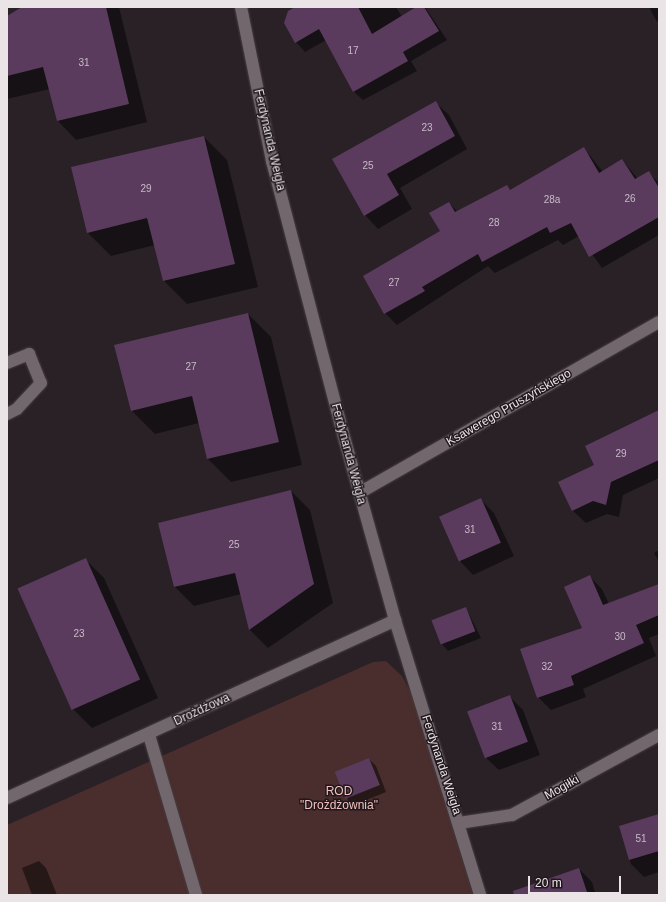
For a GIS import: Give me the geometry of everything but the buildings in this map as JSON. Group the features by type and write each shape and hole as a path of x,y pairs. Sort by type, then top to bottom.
{"street":[{"name":"Ferdynanda Weigla","path":"241,7 272,161 358,493 395,620 480,895"},
{"name":"Ksawerego Pruszyńskiego","path":"358,493 659,322"},
{"path":"7,363 29,354 42,383 17,409 7,414"},
{"name":"Drożdżowa","path":"7,798 149,735 395,620"},
{"path":"149,735 196,895"},
{"name":"Mogiłki","path":"459,823 512,815 659,735"}],"green space":[{"name":"ROD \"Drożdżownia\"","path":"386,661 402,676 411,693 473,895 7,895 7,825 373,662"}]}
